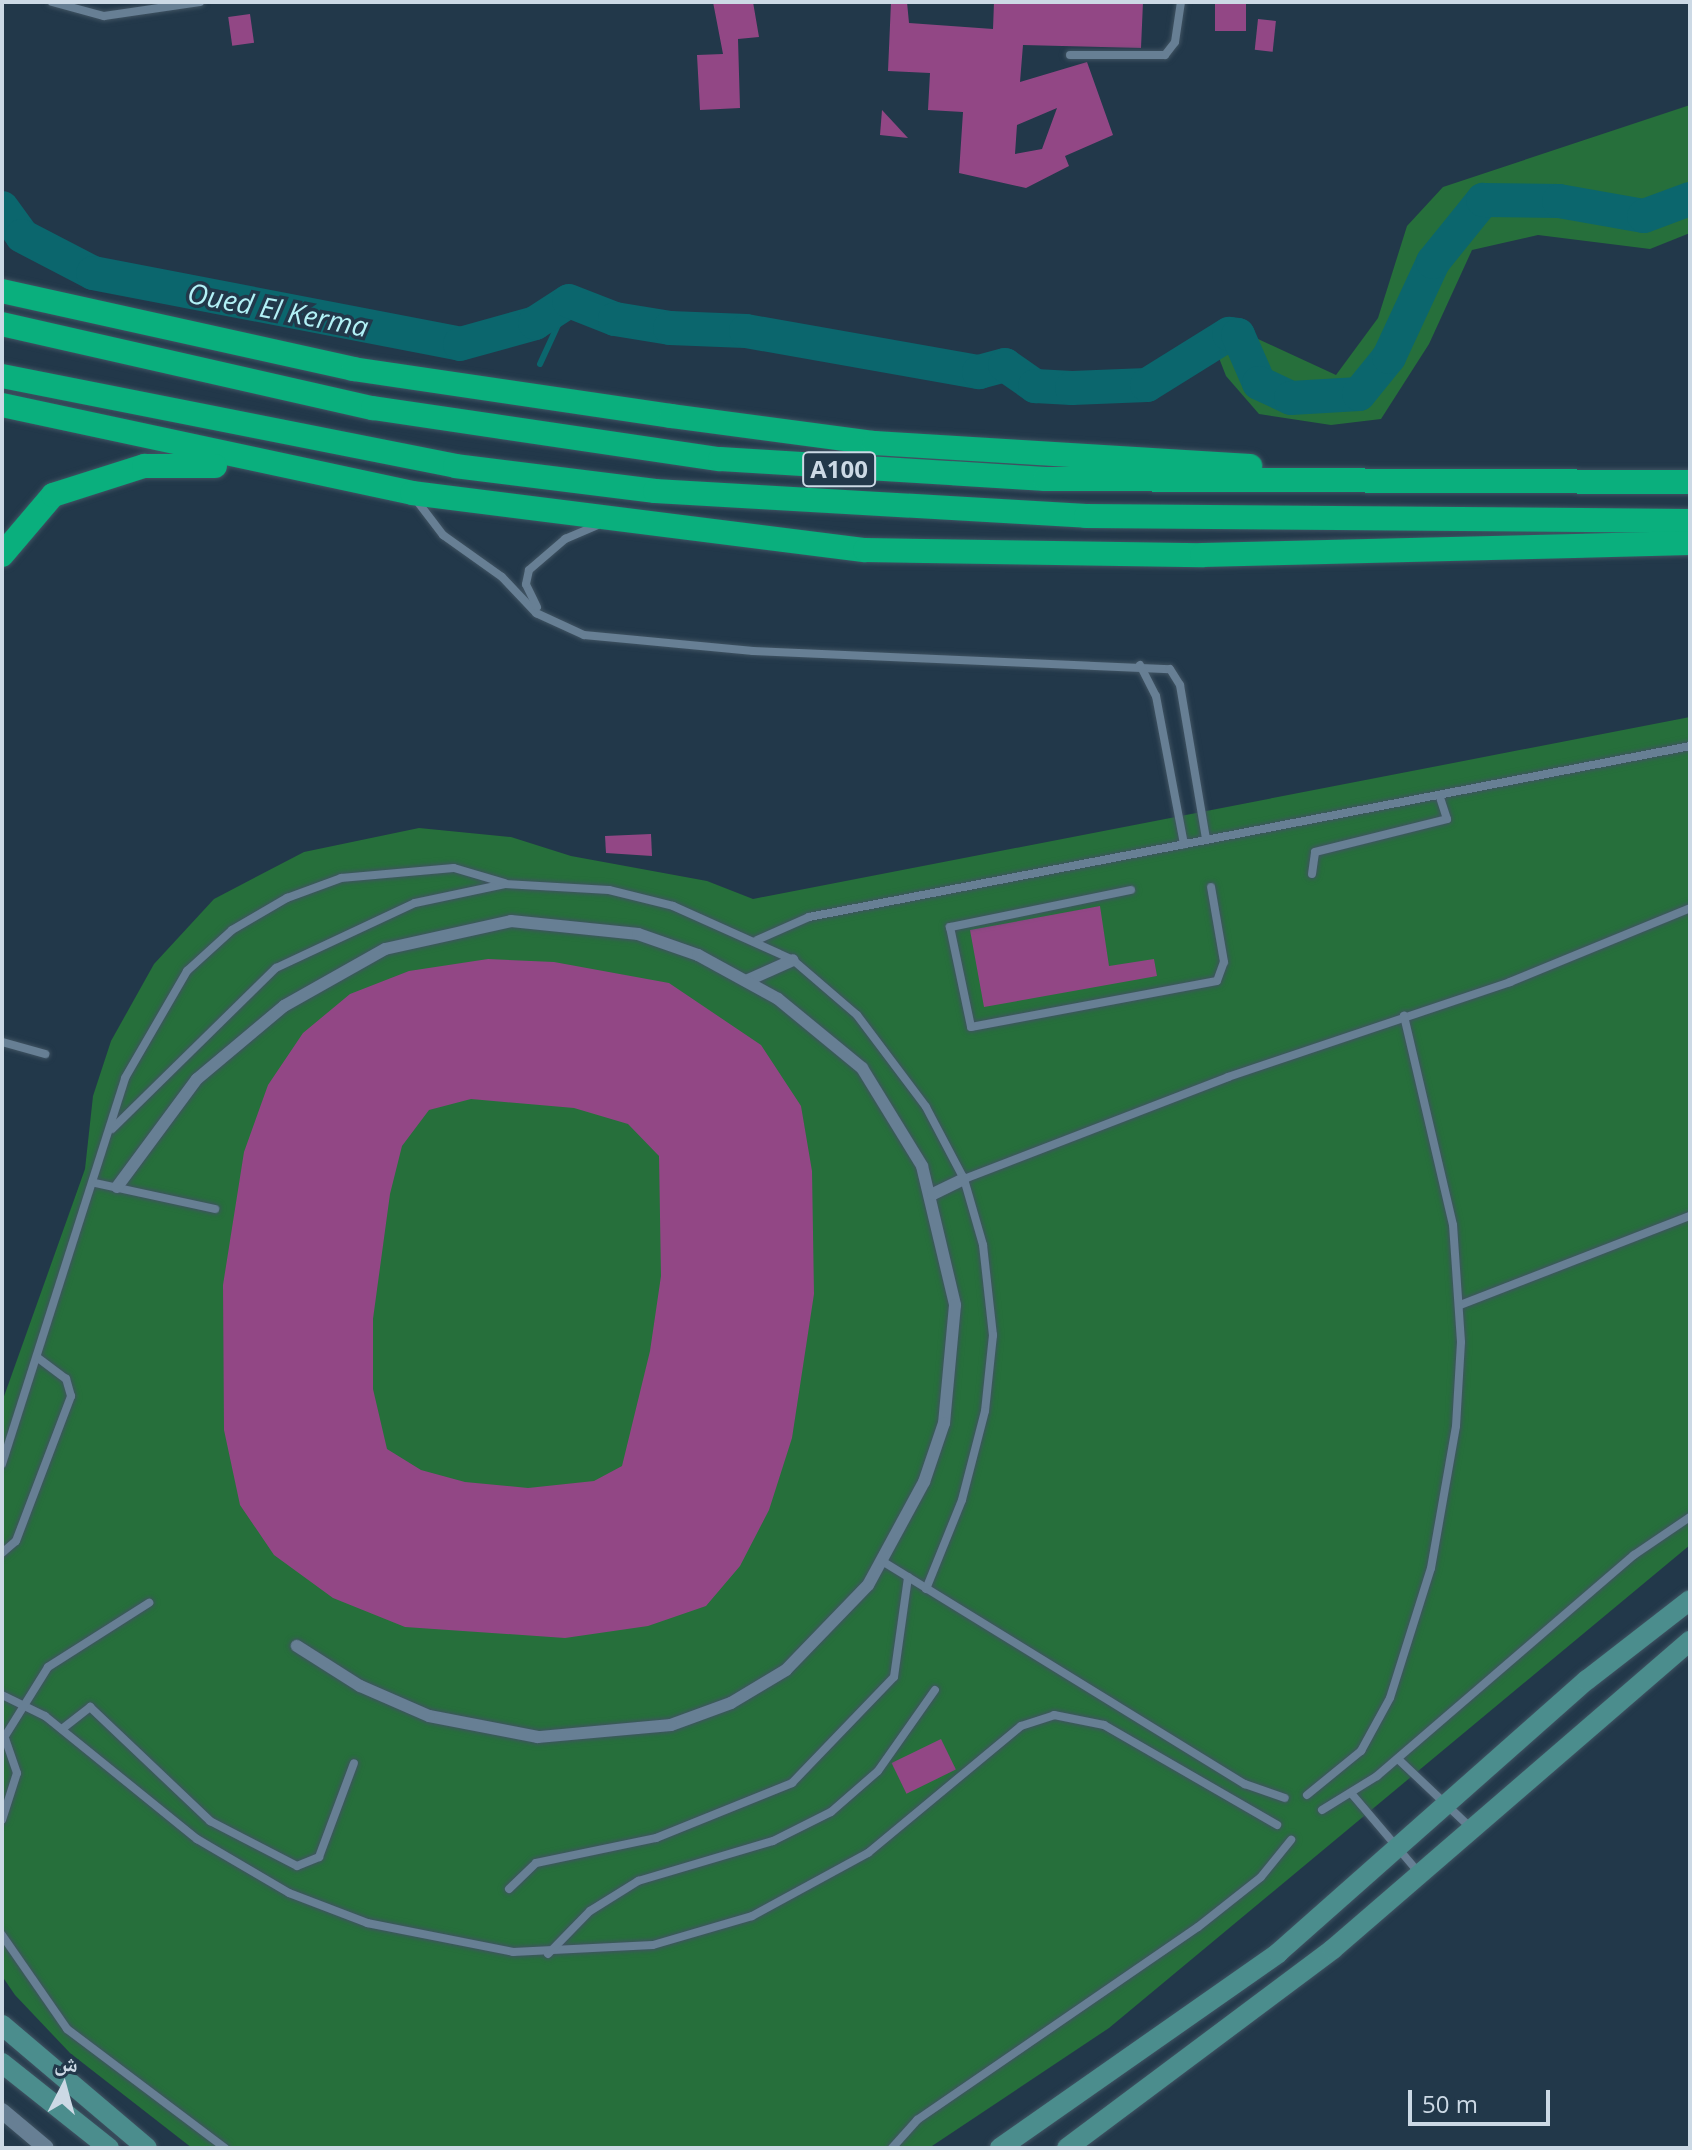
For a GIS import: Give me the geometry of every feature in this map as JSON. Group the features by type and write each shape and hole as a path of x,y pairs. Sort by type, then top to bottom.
{"highway":[{"path":"2,273 55,301 138,326"},
{"path":"2,291 138,326 353,369 874,443 1383,479"},
{"name":"A100","path":"2,324 373,408 720,459 1045,479 1690,482"},
{"name":"A100","path":"2,376 426,461 655,491 1086,516 1690,521"},
{"path":"2,405 412,493"},
{"path":"2,555 53,495 144,466 187,463 609,520 865,550 1018,556 1690,543"}],"main road":[{"path":"1000,2148 1224,1995 1449,1808 1587,1680 1690,1600"},
{"path":"1067,2148 1255,2011 1474,1831 1690,1641"},
{"path":"2,2025 147,2148"},
{"path":"2,2063 109,2148"}],"street":[{"path":"117,1187 197,1079 253,1029 339,972 416,938 500,922 576,923 669,944 746,981 812,1022 862,1068 896,1114 933,1194 953,1291 950,1393 924,1482 882,1561 834,1628 786,1670 731,1703 671,1725 575,1738 465,1726 394,1703 297,1646"},
{"path":"746,981 793,960"},
{"path":"933,1194 964,1179"},
{"path":"2,2111 46,2148"}],"lane":[{"path":"52,2 104,16 200,2"},
{"path":"1070,55 1165,55 1175,42 1181,2"},
{"path":"412,493 443,535 558,627 753,651 1010,666 1140,665 1170,669 1180,685 1206,839"},
{"path":"558,627 533,603 529,570 565,539 609,520"},
{"path":"1140,665 1156,696 1184,844"},
{"path":"757,940 809,917 1206,839 1440,797 1690,746"},
{"path":"1312,874 1315,852 1447,819 1440,797"},
{"path":"2,1464 148,1029 187,971 232,930 287,898 399,868 454,868 505,884 639,896 757,940 793,960 879,1040 964,1179 989,1275 992,1366 962,1500 926,1589"},
{"path":"112,1129 276,968 380,915 505,884"},
{"path":"1131,890 950,927 971,1027 1217,981 1224,962 1211,887"},
{"path":"964,1179 1690,908"},
{"path":"1307,1795 1336,1776 1372,1734 1419,1612 1450,1475 1460,1305 1444,1175 1404,1016"},
{"path":"2,1042 45,1054"},
{"path":"95,1183 215,1209"},
{"path":"1460,1305 1690,1216"},
{"path":"2,1553 16,1541 71,1396 66,1379 38,1358"},
{"path":"1322,1810 1398,1759 1592,1590 1690,1517"},
{"path":"882,1561 1245,1784 1285,1798"},
{"path":"509,1889 536,1863 656,1838 792,1783 894,1677 908,1577"},
{"path":"2,1820 17,1773 4,1740 48,1667 149,1603"},
{"path":"548,1954 590,1911 638,1881 773,1841 831,1812 878,1771 935,1690"},
{"path":"2,1695 27,1706 62,1729 197,1839 289,1893 442,1942 548,1954 686,1938 792,1898 896,1833 1021,1726 1054,1715 1104,1725 1277,1825"},
{"path":"62,1729 90,1707 200,1813 297,1866 319,1857 354,1763"},
{"path":"1398,1759 1474,1831"},
{"path":"1351,1793 1421,1874"},
{"path":"892,2148 917,2120 1166,1952 1261,1877 1291,1840"},
{"path":"2,1935 67,2029 225,2148"}],"green space":[{"path":"1690,105 1690,233 1650,249 1538,235 1472,250 1429,344 1381,419 1331,425 1259,414 1226,376 1219,358 1243,332 1336,375 1378,318 1407,226 1443,187"},
{"path":"1690,717 1690,1545 1109,2028 929,2148 192,2148 70,2053 15,1995 2,1976 2,1402 85,1169 93,1096 111,1041 154,964 214,899 304,852 419,828 511,837 571,856 707,881 753,899"}],"building":[{"path":"713,2 753,2 759,37 738,39 740,108 700,110 697,55 723,54"},
{"path":"891,2 907,2 909,23 993,29 994,2 1143,2 1141,48 1023,45 1020,82 1087,62 1113,135 1065,156 1069,166 1026,188 959,173 963,112 928,110 930,73 888,71","holes":["1057,108 1042,149 1015,154 1017,125"]},
{"path":"1215,2 1246,2 1246,31 1215,31"},
{"path":"250,14 254,43 232,46 228,17"},
{"path":"1258,19 1276,21 1273,52 1255,50"},
{"path":"882,110 908,138 880,135"},
{"path":"651,834 652,856 606,853 605,836"},
{"path":"1100,906 1109,966 1154,959 1157,976 984,1007 970,930"},
{"path":"488,959 554,962 669,983 761,1045 801,1106 812,1171 814,1294 792,1438 769,1510 740,1566 706,1606 648,1626 565,1638 405,1627 333,1598 274,1555 240,1505 224,1430 223,1285 244,1152 268,1085 303,1033 350,994 409,971","holes":["471,1099 574,1108 628,1124 659,1156 661,1276 650,1351 622,1466 594,1481 528,1488 465,1482 421,1470 387,1449 373,1389 373,1319 390,1194 402,1146 429,1110"]},
{"path":"941,1739 956,1770 906,1794 892,1763"}],"waterway":[{"name":"Oued El Kerma","path":"2,208 22,236 93,273 460,344 535,323 569,301 615,319 670,328 746,331 979,372 1005,365 1035,386 1072,388 1147,385 1229,334 1238,335 1259,383 1291,398 1359,394 1389,357 1433,262 1483,200 1559,201 1644,216 1690,199"},
{"path":"540,364 569,301"}]}
